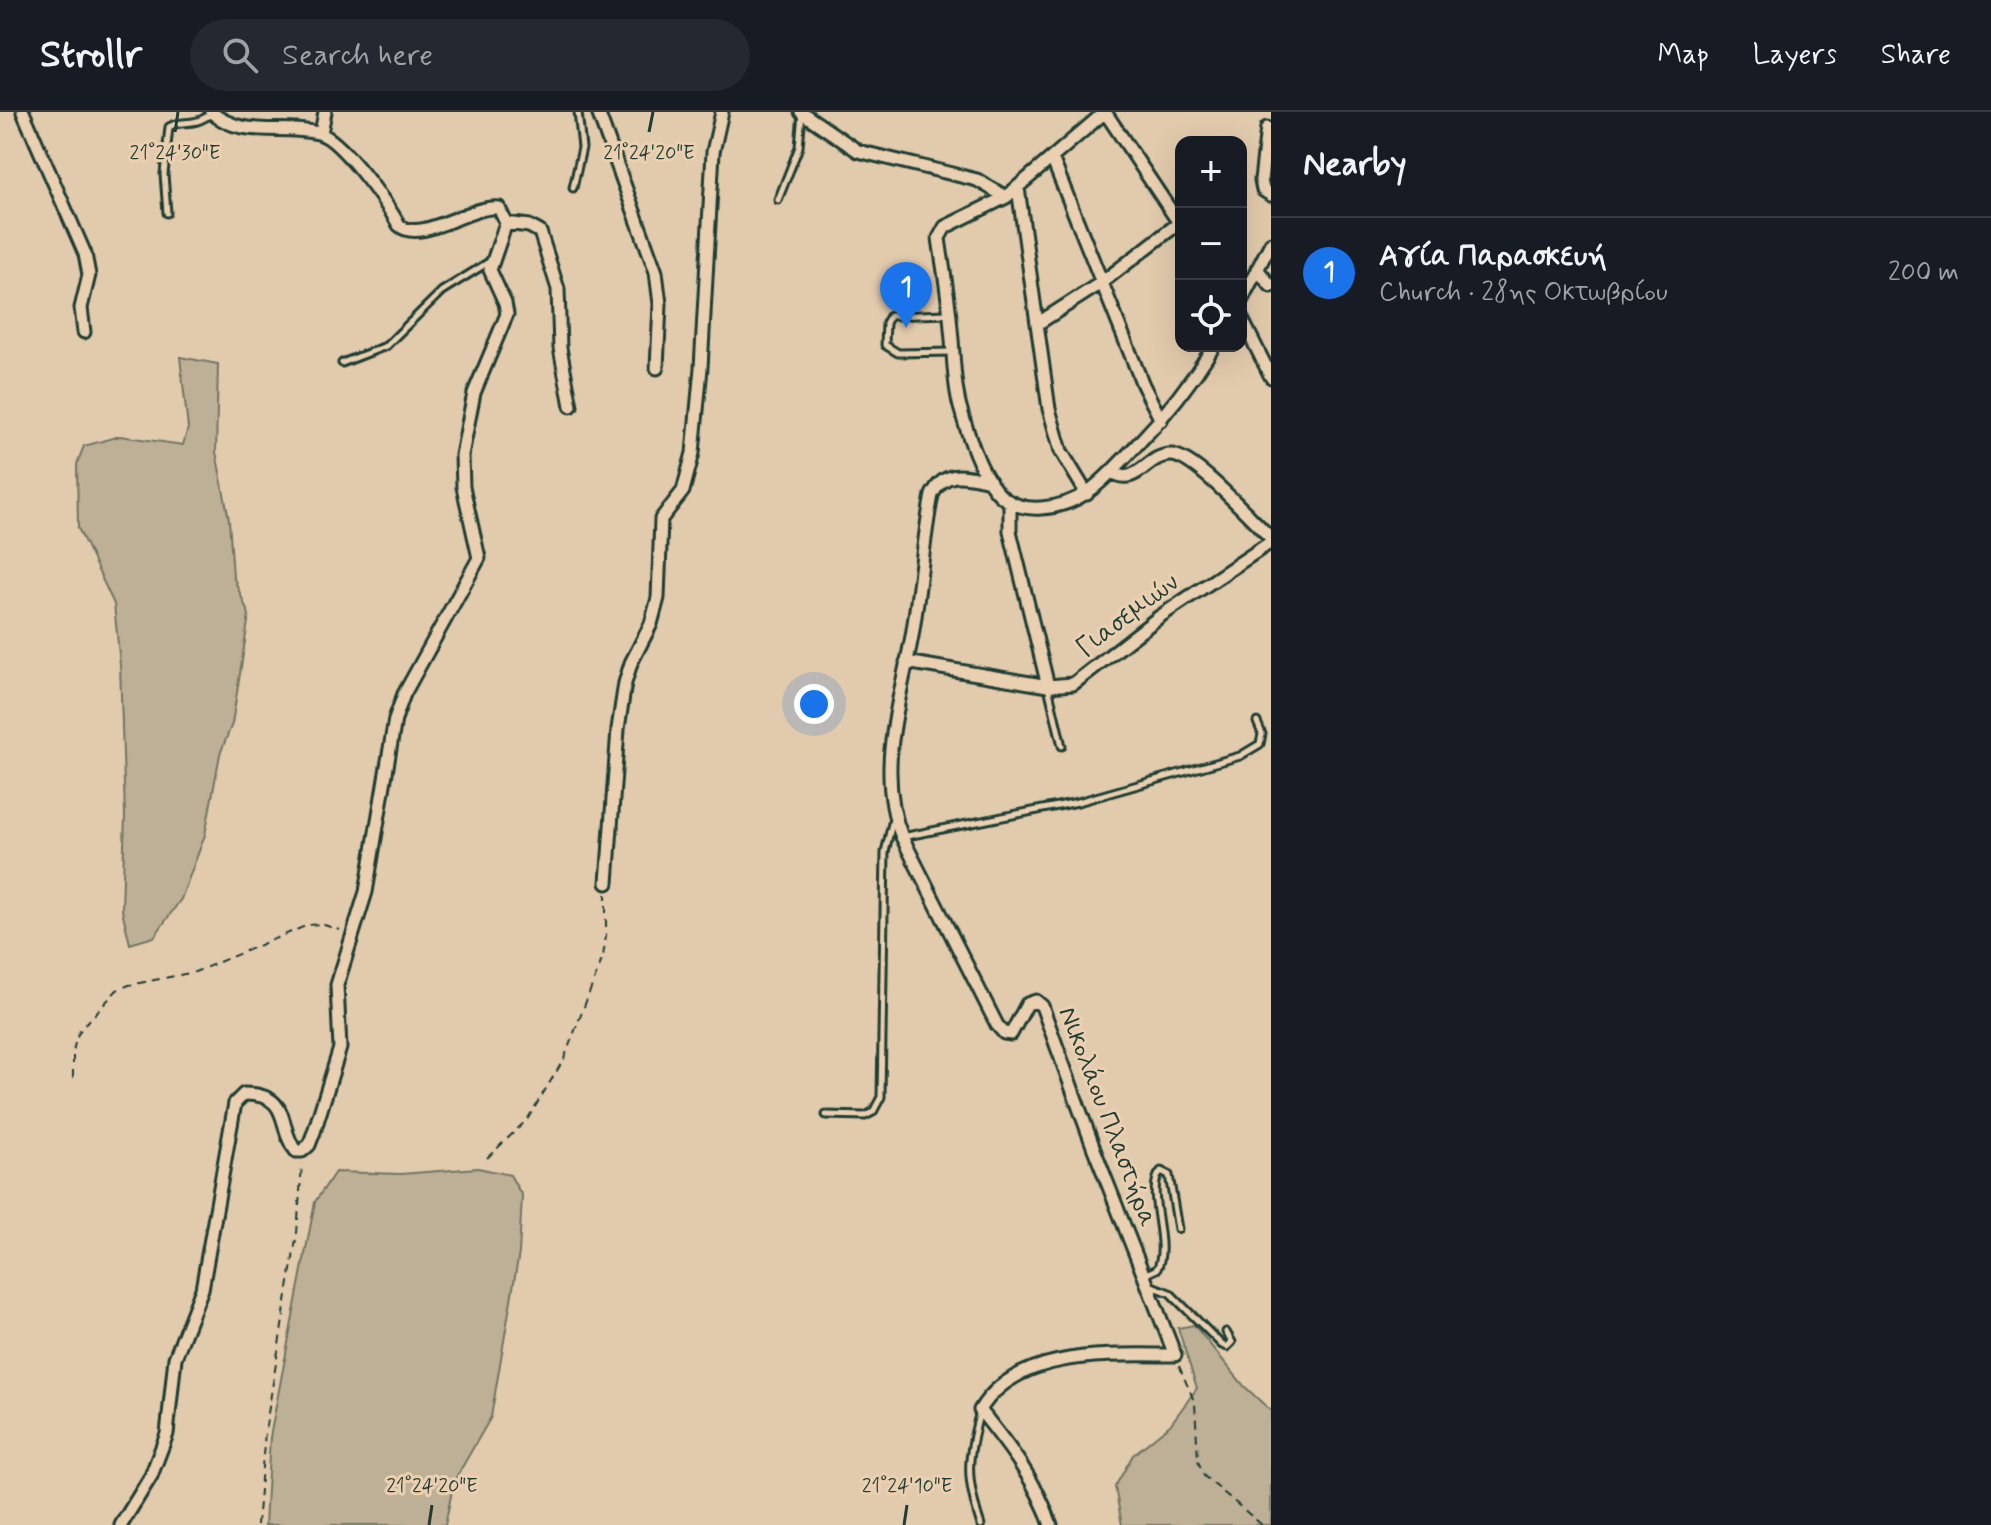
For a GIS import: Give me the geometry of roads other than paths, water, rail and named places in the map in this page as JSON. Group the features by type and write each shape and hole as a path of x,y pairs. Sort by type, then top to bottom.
{"street":[{"path":"23,112 85,254 89,275 81,308 84,332"},
{"path":"121,1525 151,1476 167,1434 175,1358 202,1289 238,1097 253,1094 271,1101 282,1114 296,1151 302,1151 311,1141 337,1059 340,1035 337,985 366,892 399,706 479,558 462,472 462,455 474,393 507,314 491,274 506,223 501,211 491,207 419,231 406,230 347,154 321,133 252,129 224,122 211,112"},
{"path":"321,133 325,112"},
{"path":"598,112 656,272 660,304 657,368"},
{"path":"607,883 618,729 625,683 631,663 651,624 658,598 661,519 683,491 693,453 713,152 722,112"},
{"path":"802,112 858,151 977,180 1006,197"},
{"path":"1175,217 1105,112 1006,197 940,233 954,352 953,373 960,408 975,451 990,481 1002,496 1027,508 1048,508 1087,494 1112,472 1161,420 1210,352"},
{"path":"1267,128 1261,180 1263,190 1271,195"},
{"path":"1052,158 1143,385 1161,420"},
{"path":"1018,188 1049,409 1057,440 1087,494"},
{"path":"506,223 529,226 540,232 558,289 560,348 571,406"},
{"path":"1037,324 1101,283 1175,229"},
{"path":"1247,289 1271,243"},
{"path":"1257,269 1271,286"},
{"path":"1247,329 1271,377"},
{"path":"1112,472 1133,477 1163,456 1173,455 1183,459 1202,472 1271,540"},
{"name":"Νικολάου Πλαστήρα","path":"980,1410 994,1390 1011,1379 1068,1358 1084,1355 1175,1355 1042,1006 1036,1001 1027,1004 1013,1033 1007,1034 1001,1029 902,837 894,814 892,745 897,701 933,493 942,480 951,475 990,481"},
{"path":"1010,502 1010,531 1048,686"},
{"name":"Γιασεμιών","path":"906,662 1048,686 1066,686 1078,681 1150,624 1271,540"},
{"path":"980,1410 1022,1466 1045,1506 1051,1525"}],"lane":[{"path":"167,213 164,174 169,127 198,123 211,112"},
{"path":"573,188 582,148 578,112"},
{"path":"778,200 799,147 802,112"},
{"path":"342,363 386,346 442,291 493,260"},
{"path":"950,314 894,314 886,323 885,345 898,353 954,352"},
{"path":"1048,686 1062,746"},
{"path":"902,837 1078,802 1240,756 1260,744 1262,734 1257,722"},
{"path":"826,1115 865,1116 873,1112 881,1097 885,852 894,814"},
{"path":"1178,1229 1169,1175 1161,1171 1157,1175 1156,1187 1161,1258 1157,1269 1145,1279 1170,1293 1227,1347 1232,1342 1226,1332"},
{"path":"980,1410 967,1472 981,1525"}],"place":[{"name":"Αγία Παρασκευή","path":"906,328"}]}
